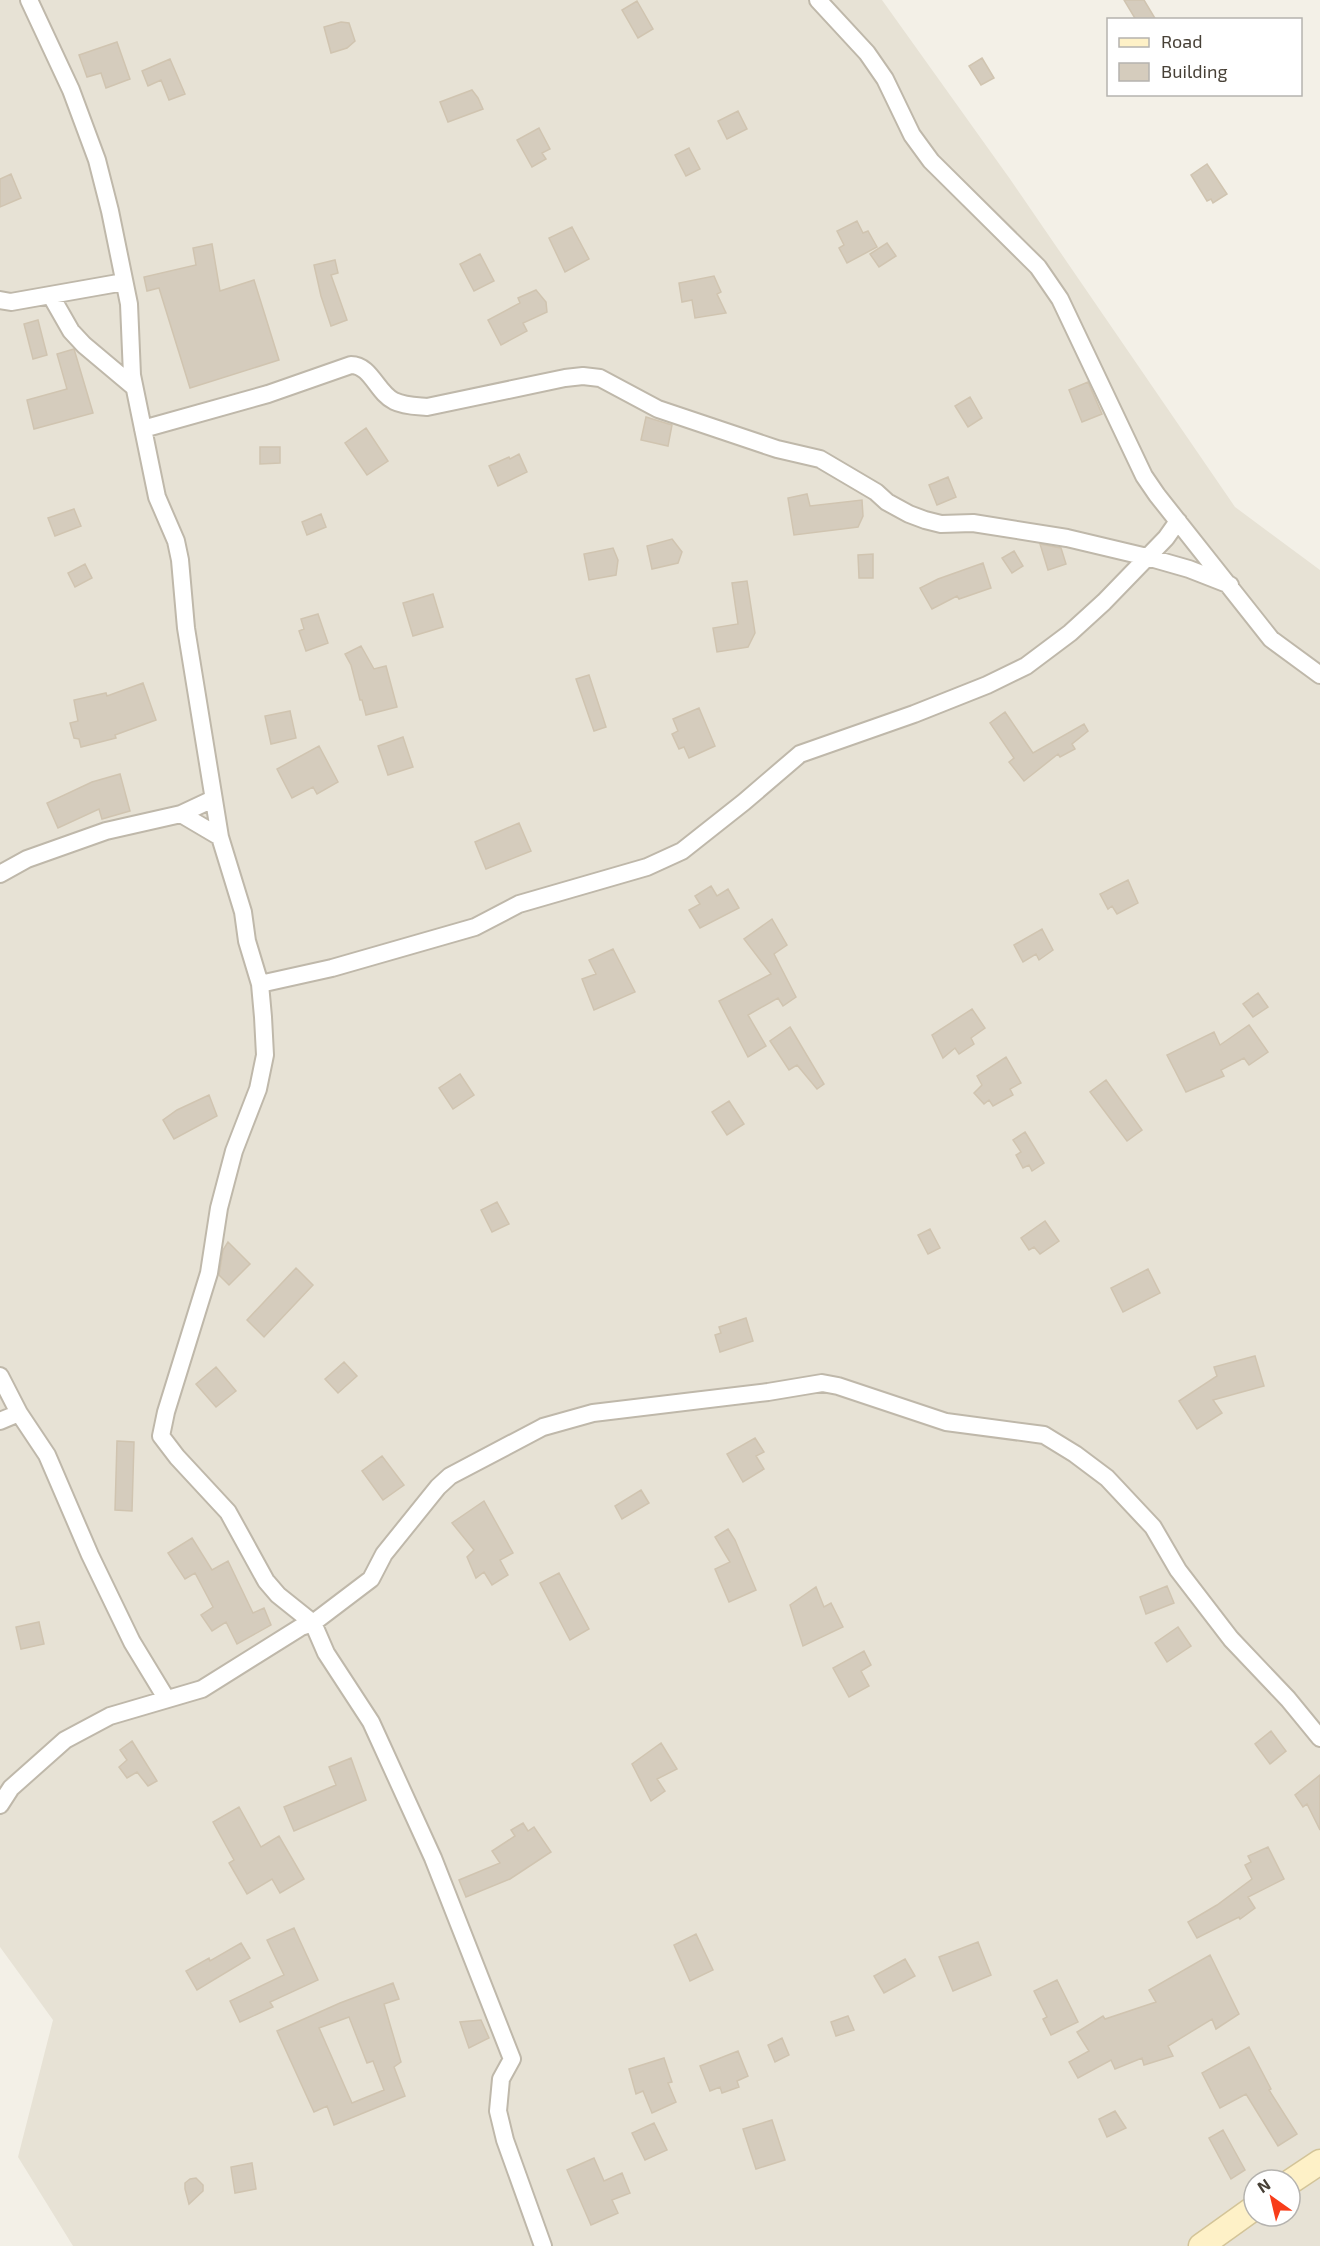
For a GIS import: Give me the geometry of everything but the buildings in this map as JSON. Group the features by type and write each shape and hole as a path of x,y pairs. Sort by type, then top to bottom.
{"main road":[{"path":"1302,2174 1320,2162"},
{"path":"1201,2246 1225,2239 1242,2221"}],"street":[{"path":"29,0 71,90 97,160 129,304 134,387 157,497 176,541 180,560 186,628 201,708 220,837 243,912 247,941 260,984 265,1055 258,1089 234,1151 219,1208 209,1273 166,1412 161,1436 177,1457 228,1512 266,1581 313,1623 326,1653 371,1722 433,1858 512,2059 501,2079 498,2111 505,2140 543,2246"},
{"path":"818,0 867,53 885,79 912,135 931,161 1038,267 1047,279 1060,299 1144,476 1271,639 1320,675"},
{"path":"0,300 11,302 124,282"},
{"path":"51,296 71,331 84,345 134,387"},
{"path":"143,429 268,394 351,365 363,368 392,401 407,406 427,407 565,378 583,376 600,378 658,410 777,449 820,459 876,492 887,502 926,520 941,524 973,523 1067,538 1189,569 1230,585"},
{"path":"260,984 332,968 475,927 519,903 647,867 682,851 800,754 914,714 987,685 1026,666 1070,633 1104,602 1178,521"},
{"path":"0,874 27,860 106,831 181,814 213,799"},
{"path":"181,814 220,837"},
{"path":"0,1376 19,1413 47,1455 90,1555 132,1642 166,1698"},
{"path":"0,1805 11,1788 64,1740 110,1716 202,1689 301,1627 313,1623 371,1579 384,1554 438,1487 450,1476 543,1427 593,1413 768,1392 822,1383 838,1386 946,1422 1044,1436 1075,1454 1107,1478 1153,1527 1178,1570 1230,1639 1288,1699 1320,1738"},
{"path":"0,1421 19,1413"}],"shaded area":[{"path":"0,0 882,0 1010,179 1235,507 1320,570 1320,2246 73,2246 18,2157 53,2020 0,1947"}]}
